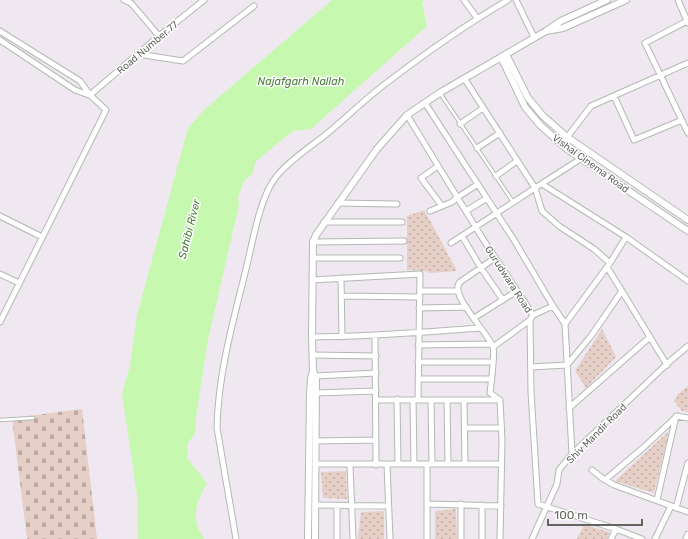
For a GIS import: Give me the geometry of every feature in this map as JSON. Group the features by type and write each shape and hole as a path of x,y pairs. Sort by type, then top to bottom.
{"street":[{"path":"124,0 131,3 159,36"},
{"name":"Road Number 77","path":"90,96 159,36 204,0"},
{"path":"464,0 477,18"},
{"path":"236,539 217,428 217,410 225,360 254,235 261,209 276,176 388,82 477,18 508,0"},
{"path":"516,0 534,37"},
{"path":"315,539 316,394 312,336 312,280 313,242 316,235 377,149 407,115 439,92 561,21 607,0"},
{"path":"546,31 563,28 626,0"},
{"path":"678,0 688,22 645,43 688,133"},
{"path":"138,54 183,61 254,6"},
{"path":"0,31 80,81 90,96 106,110 19,284 2,311 0,322"},
{"path":"0,40 75,90 90,96"},
{"name":"Vishal Cinema Road","path":"504,55 528,98 543,116 567,138 688,220"},
{"name":"Vishal Cinema Road","path":"504,55 525,107 540,125 562,144 688,231"},
{"path":"562,144 591,106 688,63"},
{"path":"464,78 535,188 542,211 559,226 594,249 610,263"},
{"path":"614,96 634,140 682,120"},
{"path":"425,103 497,213 565,324 572,454"},
{"path":"460,124 483,108"},
{"name":"Gurudwara Road","path":"407,115 517,291 532,318 531,367 538,504 546,507"},
{"path":"477,148 500,133"},
{"path":"451,243 582,158"},
{"path":"496,176 517,161"},
{"path":"438,166 421,178 442,206"},
{"path":"430,212 452,202 478,184"},
{"path":"542,184 626,237 688,281"},
{"path":"466,211 487,198"},
{"path":"338,203 397,204"},
{"path":"0,216 42,237"},
{"path":"324,222 402,222"},
{"path":"462,236 481,268 503,300"},
{"path":"565,324 610,263 626,237"},
{"path":"313,242 404,241"},
{"path":"313,258 400,258"},
{"path":"496,258 458,284 458,291 466,307 492,345 493,362 490,393 500,400"},
{"path":"609,270 666,365"},
{"path":"0,274 19,284"},
{"path":"312,280 420,274 418,379 414,464"},
{"path":"341,278 342,337"},
{"path":"342,296 420,294 458,291"},
{"path":"474,318 517,291"},
{"path":"531,367 567,365 622,291"},
{"path":"418,345 492,345 532,318 553,306"},
{"path":"419,308 466,307"},
{"path":"312,336 342,337 480,328"},
{"path":"375,335 376,465"},
{"path":"569,408 650,337"},
{"name":"Shiv Mandir Road","path":"532,539 558,484 559,470 572,454 688,346"},
{"path":"313,355 376,356"},
{"path":"418,362 493,362"},
{"path":"314,374 376,374"},
{"path":"308,539 310,394 311,378 314,374"},
{"path":"418,379 492,379"},
{"path":"316,394 376,390"},
{"path":"397,399 398,464"},
{"path":"376,400 500,400"},
{"path":"428,539 431,400"},
{"path":"447,400 448,464"},
{"path":"464,400 466,464"},
{"path":"500,400 502,464 500,539"},
{"path":"676,416 688,418"},
{"path":"605,480 676,416"},
{"path":"657,500 676,416"},
{"path":"465,428 501,428"},
{"path":"316,441 376,440"},
{"path":"655,539 673,507 688,463"},
{"path":"315,464 502,464"},
{"path":"350,465 353,539"},
{"path":"387,465 390,539"},
{"path":"592,470 614,485 688,512"},
{"path":"428,504 501,506"},
{"path":"461,504 461,539"},
{"path":"315,505 388,506"},
{"path":"482,505 482,539"},
{"path":"337,506 337,539"},
{"path":"546,507 616,529 642,539"},
{"path":"612,539 616,529"},
{"path":"686,539 688,534"}],"lane":[{"path":"439,92 514,202"},
{"path":"0,420 33,418"}],"green space":[{"path":"424,210 457,271 431,273 407,270 407,216"},
{"path":"602,329 616,357 586,388 575,371"},
{"path":"688,386 688,412 682,411 674,401 677,395"},
{"path":"82,409 97,539 27,539 12,418"},
{"path":"669,431 654,493 615,481"},
{"path":"346,471 347,499 323,498 321,472"},
{"path":"456,509 457,539 435,539 435,511"},
{"path":"384,511 384,539 358,539 361,512"},
{"path":"584,525 610,532 607,539 577,539"}],"water":[{"name":"Najafgarh Nallah","path":"332,0 425,0 422,2 427,26 311,129 293,131 256,161 252,174 244,181 238,197 239,205 208,340 196,417 195,433 188,443 187,458 207,483 200,497 196,511 197,524 204,539 138,539 137,495 122,394 130,365 137,315 188,128 205,109"}],"water label":[{"name":"Sahibi River","path":"189,229"}]}
